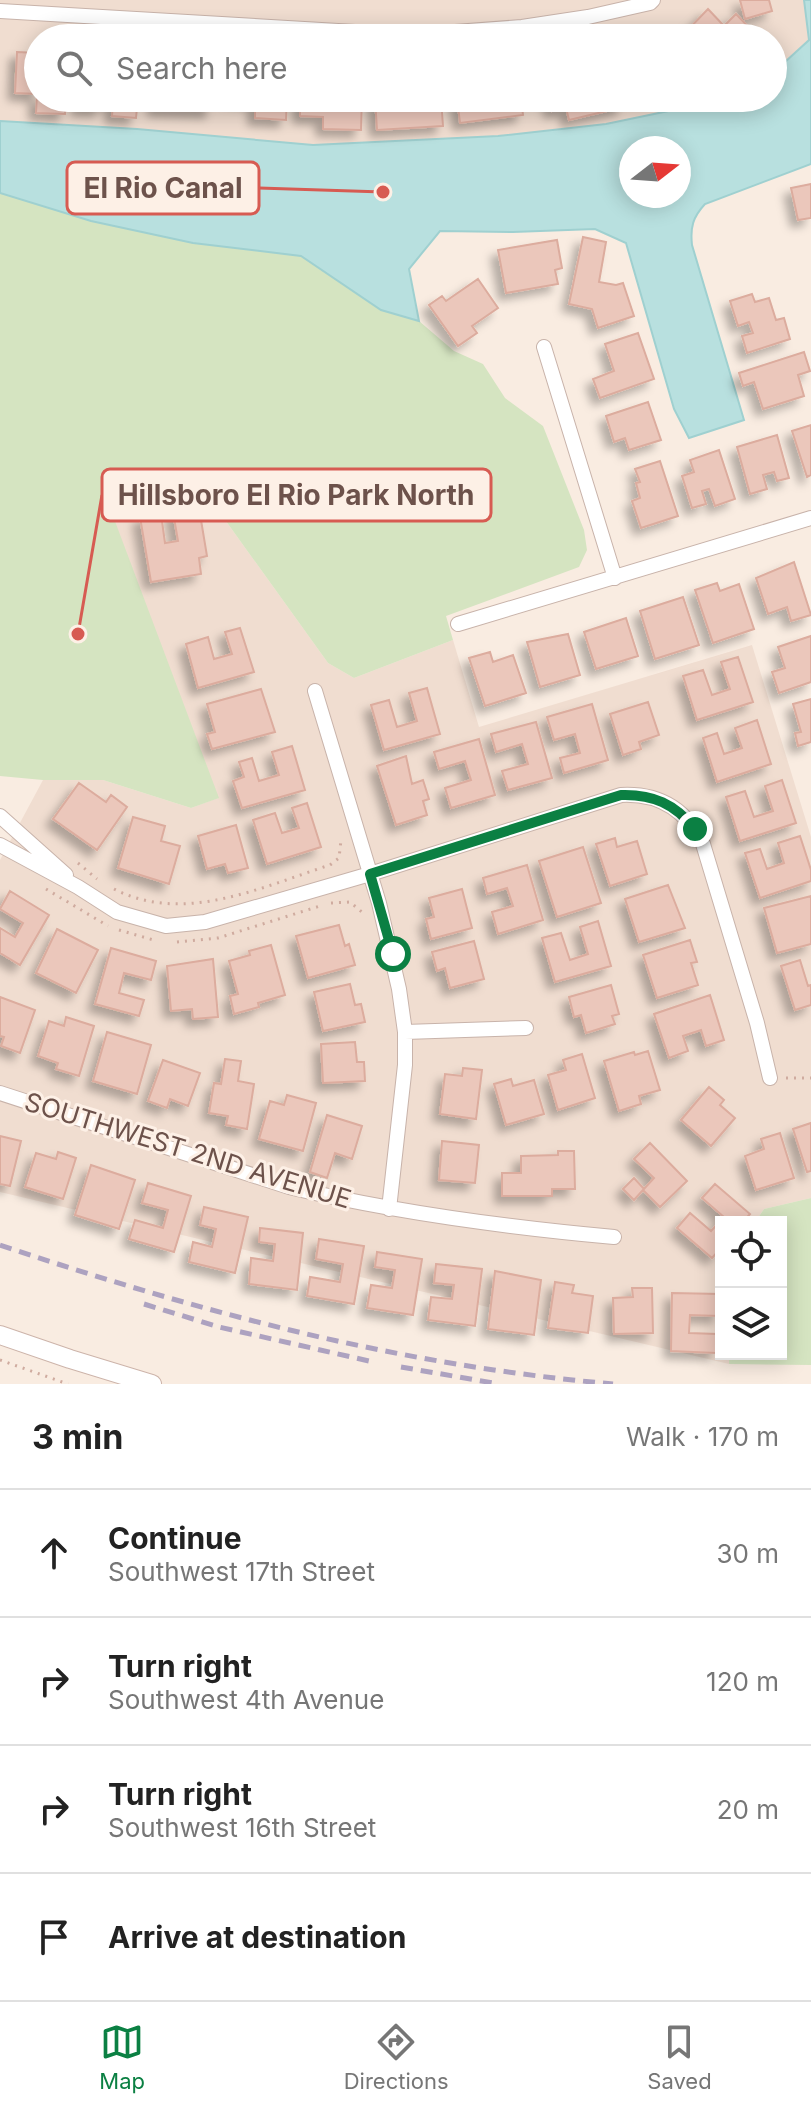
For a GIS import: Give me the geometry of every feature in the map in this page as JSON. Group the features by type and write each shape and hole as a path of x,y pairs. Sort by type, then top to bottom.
{"main road":[{"path":"0,1335 152,1384"}],"street":[{"path":"542,24 588,17 653,0"},
{"path":"0,11 220,24"},
{"path":"544,347 615,578"},
{"path":"458,624 811,518"},
{"path":"315,691 393,954 405,1032 403,1091 389,1209"},
{"path":"20,831 5,848 117,912 166,926 205,922 621,795 638,794 664,802 684,815 703,844 757,1023 770,1078"},
{"path":"0,816 78,887"},
{"path":"405,1032 526,1028"},
{"name":"SOUTHWEST 2ND AVENUE","path":"0,1093 289,1187 389,1209 509,1227 614,1237"}],"path":[{"path":"108,887 156,904 204,903 330,865 339,858 341,840"},
{"path":"69,856 102,882"},
{"path":"770,1078 811,1078"},
{"path":"0,1360 68,1384"}],"shaded area":[{"path":"0,0 804,0 809,40 787,60 787,24 24,24 24,112 664,112 606,124 498,136 313,145 137,129 0,121"},
{"path":"154,487 223,517 328,663 354,678 453,640 479,727 752,645 811,837 811,1198 764,1209 759,1216 715,1216 715,1360 729,1360 729,1364 0,1192 0,860 43,780 103,780 191,808 218,798 103,492"}],"green space":[{"path":"0,193 91,221 193,243 301,256 381,310 419,321 454,351 483,364 505,398 543,426 584,530 587,550 579,567 446,616 453,640 354,678 328,663 223,517 154,487 104,492 219,798 191,808 103,780 0,776"},
{"path":"811,1198 811,1365 729,1364 729,1360 787,1360 787,1216 759,1216 764,1209"}],"water":[{"path":"804,0 811,0 811,164 705,204 693,223 692,245 744,420 689,438 674,409 626,243 595,229 440,231 409,269 419,321 381,310 301,256 193,243 91,221 0,193 0,121 137,129 313,145 498,136 606,124 664,112 787,112 787,60 809,40"}],"building":[{"path":"740,0 769,0 772,11 745,19"},
{"path":"708,9 722,24 694,24"},
{"path":"736,14 746,24 726,24"},
{"path":"17,52 24,52 24,93 15,93"},
{"path":"36,112 65,112 65,114"},
{"path":"112,112 137,112 136,118 112,116"},
{"path":"255,112 286,112 286,120 255,118"},
{"path":"300,112 362,112 361,130 323,129 323,117 300,116"},
{"path":"376,112 442,112 443,126 377,130"},
{"path":"459,112 523,112 523,115 460,123"},
{"path":"567,112 603,112 569,120"},
{"path":"811,184 811,218 798,220 791,188"},
{"path":"583,237 606,242 599,282 623,283 634,316 598,328 592,309 569,304"},
{"path":"557,240 562,268 555,270 558,284 506,293 498,250"},
{"path":"478,279 498,308 472,326 477,333 458,346 429,305 442,296 446,301"},
{"path":"752,294 755,302 769,298 776,320 784,318 790,339 747,353 742,336 753,333 749,322 738,326 730,301"},
{"path":"638,333 654,379 600,398 593,379 614,371 605,344"},
{"path":"804,352 810,371 798,375 804,396 763,409 754,382 743,386 739,373"},
{"path":"648,402 661,440 629,450 625,438 614,442 606,416"},
{"path":"811,425 811,475 807,477 792,431"},
{"path":"777,435 789,478 777,481 774,472 763,475 767,489 750,494 737,447"},
{"path":"719,450 735,499 715,506 709,489 702,491 706,504 692,508 682,476 694,472 690,460"},
{"path":"660,461 678,516 641,528 632,501 640,498 636,483 640,482 635,469"},
{"path":"199,508 207,556 199,558 201,574 151,582 140,517 161,514 165,543 178,541 173,512"},
{"path":"794,562 811,615 791,621 787,607 768,614 756,578"},
{"path":"717,583 720,591 739,584 754,629 713,643 695,590"},
{"path":"683,597 699,645 655,659 640,611"},
{"path":"626,618 638,656 596,669 584,632"},
{"path":"240,628 254,672 198,688 186,644 208,637 214,659 232,654 225,632"},
{"path":"568,634 580,675 540,687 527,642"},
{"path":"811,636 811,682 779,693 772,672 785,668 778,647"},
{"path":"490,652 493,662 513,655 526,693 485,706 469,658"},
{"path":"738,657 753,702 697,720 683,676 703,670 712,695 730,689 721,662"},
{"path":"427,688 440,734 384,750 371,705 389,700 397,727 417,721 409,693"},
{"path":"261,689 275,732 212,749 207,734 215,732 207,704"},
{"path":"811,699 811,742 798,746 795,733 801,732 793,704"},
{"path":"648,702 659,735 639,742 641,749 623,755 610,714"},
{"path":"592,704 608,760 564,773 560,758 580,753 575,734 554,740 547,717"},
{"path":"757,720 771,764 717,782 703,738 717,733 724,754 742,748 735,728"},
{"path":"536,722 552,778 508,790 502,771 528,764 522,744 496,752 491,734"},
{"path":"479,739 495,795 451,808 445,788 471,780 465,761 439,769 434,752"},
{"path":"292,746 305,790 242,808 233,781 244,777 239,762 252,758 259,781 279,775 272,752"},
{"path":"406,756 412,784 423,780 429,799 423,801 427,815 396,825 377,766"},
{"path":"782,780 796,823 740,841 726,797 745,791 754,817 773,811 765,786"},
{"path":"79,783 106,802 111,795 127,807 97,850 53,819"},
{"path":"307,803 321,847 267,864 253,820 275,813 282,833 299,828 292,808"},
{"path":"133,817 165,826 161,841 180,846 169,884 118,868"},
{"path":"236,825 248,868 228,873 225,864 207,869 198,836"},
{"path":"800,836 811,870 811,881 760,898 745,853 760,849 767,869 784,863 778,843"},
{"path":"615,838 617,847 637,841 647,874 610,886 596,844"},
{"path":"583,847 601,903 557,917 539,861"},
{"path":"527,865 543,920 498,934 492,912 513,906 507,888 487,894 483,878"},
{"path":"668,885 685,928 639,942 625,899"},
{"path":"462,889 472,928 431,939 426,919 434,917 429,898"},
{"path":"10,891 49,915 20,965 0,953 0,928 15,937 23,923 0,909"},
{"path":"811,896 811,944 777,953 764,908"},
{"path":"598,921 611,966 555,982 542,938 561,933 570,960 588,954 580,927"},
{"path":"339,925 355,965 308,978 296,936"},
{"path":"57,929 98,950 76,993 36,973"},
{"path":"690,940 697,962 691,963 698,985 657,998 643,955"},
{"path":"474,941 484,979 450,988 445,968 437,971 432,952"},
{"path":"271,945 285,995 234,1014 230,996 238,994 229,961"},
{"path":"111,948 156,961 151,980 124,973 119,993 144,1000 139,1016 95,1004"},
{"path":"213,959 218,1017 193,1019 192,1009 171,1011 167,966"},
{"path":"800,960 808,986 811,985 811,1005 795,1010 781,966"},
{"path":"350,984 355,1005 361,1004 365,1022 323,1031 314,992"},
{"path":"611,985 619,1014 612,1016 615,1024 586,1033 581,1015 574,1017 569,997"},
{"path":"710,995 724,1040 706,1046 701,1030 683,1036 688,1051 669,1058 654,1014"},
{"path":"0,997 35,1010 20,1053 1,1046 4,1037 0,1036"},
{"path":"66,1017 94,1026 79,1076 56,1069 58,1063 38,1056 49,1021 64,1026"},
{"path":"107,1032 151,1045 137,1094 93,1081"},
{"path":"355,1042 357,1062 364,1062 365,1081 323,1083 321,1044"},
{"path":"648,1051 660,1090 639,1096 641,1104 619,1111 604,1061"},
{"path":"582,1054 595,1098 558,1110 548,1075 566,1070 563,1060"},
{"path":"225,1059 241,1061 238,1081 254,1084 247,1129 226,1125 228,1116 209,1113 214,1083 221,1084"},
{"path":"163,1060 200,1073 188,1106 170,1099 167,1108 148,1101"},
{"path":"463,1068 482,1070 476,1119 440,1114 445,1074 462,1076"},
{"path":"511,1079 513,1086 534,1080 544,1114 506,1125 494,1084"},
{"path":"709,1087 724,1100 720,1105 735,1118 711,1146 681,1120"},
{"path":"287,1095 316,1103 303,1151 259,1139 270,1101 284,1105"},
{"path":"327,1115 362,1126 352,1159 335,1153 327,1178 310,1172"},
{"path":"811,1123 811,1171 807,1172 793,1129"},
{"path":"780,1133 794,1178 756,1190 745,1156 764,1149 761,1139"},
{"path":"0,1136 21,1141 10,1186 0,1184"},
{"path":"442,1141 479,1145 475,1183 439,1180"},
{"path":"650,1143 687,1181 660,1207 643,1190 634,1200 623,1189 634,1178 644,1189 654,1178 634,1159"},
{"path":"558,1151 574,1151 575,1189 552,1189 552,1196 502,1196 502,1173 521,1173 521,1156 558,1155"},
{"path":"58,1152 76,1158 63,1199 25,1187 36,1153 56,1159"},
{"path":"91,1165 135,1180 119,1229 75,1215"},
{"path":"148,1183 191,1196 174,1252 129,1239 135,1220 163,1228 168,1210 142,1203"},
{"path":"715,1184 750,1214 723,1216 702,1198"},
{"path":"204,1207 248,1217 235,1273 189,1262 193,1242 212,1247 216,1229 200,1225"},
{"path":"690,1213 711,1231 715,1227 715,1255 712,1258 677,1228"},
{"path":"260,1228 303,1233 297,1290 249,1284 251,1258 273,1261 275,1244 259,1242"},
{"path":"319,1239 364,1246 354,1304 307,1296 310,1277 340,1282 343,1264 316,1259"},
{"path":"377,1252 422,1259 413,1315 367,1308 371,1285 392,1288 395,1270 375,1267"},
{"path":"436,1264 482,1269 475,1326 428,1320 431,1297 452,1299 454,1285 434,1283"},
{"path":"495,1271 541,1280 534,1335 488,1329"},
{"path":"555,1282 574,1285 572,1293 593,1296 588,1333 548,1328"},
{"path":"632,1288 652,1288 653,1333 614,1334 613,1298 633,1297"},
{"path":"672,1293 715,1294 715,1316 690,1315 689,1333 715,1334 715,1353 671,1351"}],"railway":[{"path":"0,1245 151,1293 302,1333 455,1364 613,1384"},
{"path":"144,1304 219,1327 369,1361"},
{"path":"401,1367 499,1384"}],"place":[{"name":"El Rio Canal","path":"383,192"},
{"name":"Hillsboro El Rio Park North","path":"78,634"}],"route":[{"path":"393,954 370,874 621,795 638,794 671,805 695,829"}]}
